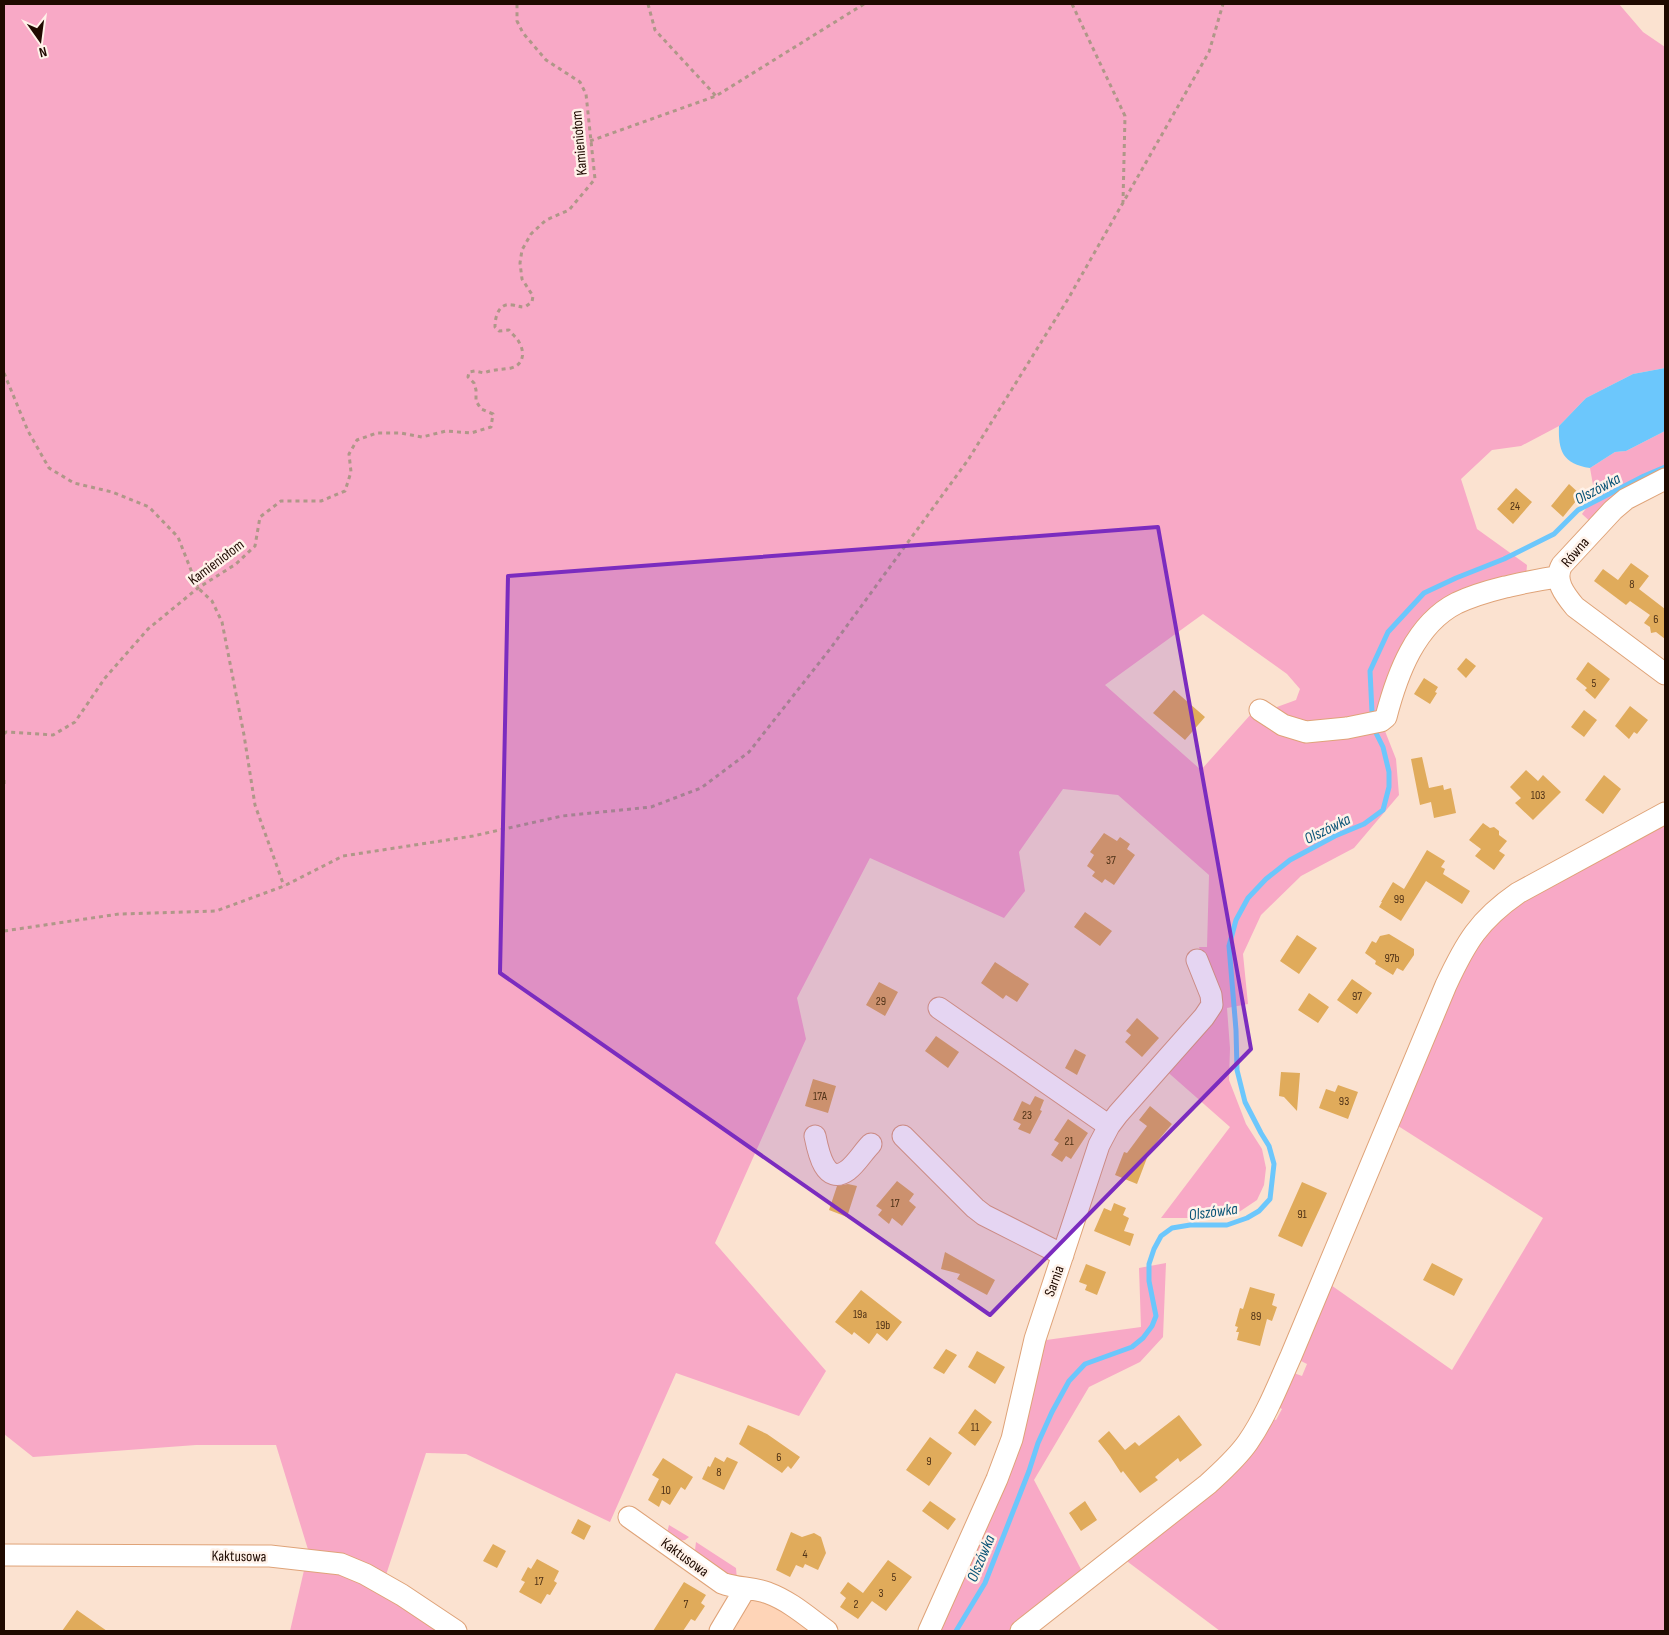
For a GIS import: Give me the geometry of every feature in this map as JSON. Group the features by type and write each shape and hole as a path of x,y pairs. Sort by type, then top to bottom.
{"street":[{"name":"Równa","path":"1665,479 1626,500 1613,510 1558,571 1558,577 1567,598 1575,607 1665,674"},
{"path":"1260,710 1282,725 1306,732 1347,728 1381,721 1386,718 1391,696 1416,643 1427,627 1440,614 1456,604 1480,594 1539,579 1558,577"},
{"path":"1021,1631 1208,1484 1235,1459 1248,1442 1267,1410 1291,1356 1450,977 1467,942 1476,930 1502,904 1518,893 1665,813"},
{"name":"Sarnia","path":"929,1631 1012,1439 1035,1339 1099,1145 1109,1126 1204,1017 1212,1005 1211,995 1197,960"},
{"path":"939,1008 1109,1126"},
{"path":"815,1136 820,1160 829,1172 835,1174 848,1170 871,1144"},
{"path":"903,1136 984,1215 1064,1255"},
{"name":"Kaktusowa","path":"629,1517 722,1583 758,1590 779,1597 828,1631"},
{"name":"Kaktusowa","path":"4,1555 270,1556 341,1564 365,1574 402,1595 456,1631"},
{"path":"720,1631 745,1588"}],"path":[{"name":"Kamieniołom","path":"4,734 6,732 53,735 75,722 105,678 148,629 198,588 236,564 255,546 260,517 281,502 321,501 345,491 351,472 349,454 358,440 377,433 401,433 422,436 446,431 471,433 491,427 493,414 481,409 476,401 476,390 474,383 468,377 469,372 484,373 491,370 515,367 522,360 524,354 519,342 509,330 499,331 495,327 495,316 506,305 525,307 532,302 533,296 522,279 520,263 522,250 531,234 546,220 569,210 595,179 586,94 580,82 546,60 522,33 517,21 517,4"},
{"path":"648,4 655,30 716,96"},
{"path":"590,141 716,96 864,4"},
{"path":"1072,4 1124,116 1123,202"},
{"path":"4,931 119,914 216,911 284,886 343,856 473,836 562,816 651,807 701,788 749,752 830,649 968,460 1068,299 1209,52 1223,4"},
{"path":"4,373 28,431 50,468 74,483 112,492 150,507 178,537 198,588 212,601 222,622 244,735 255,805 284,886"},
{"path":"4,780 4,787"}],"highlighted area":[{"path":"1158,527 1251,1049 990,1315 500,973 508,576"}],"shaded area":[{"path":"4,4 1619,4 1643,32 1665,47 1665,368 1633,374 1586,398 1559,426 1521,446 1492,450 1461,479 1477,529 1527,565 1526,577 1454,599 1384,711 1308,728 1276,715 1277,707 1296,700 1300,689 1287,674 1203,614 1105,685 1201,770 1252,713 1281,729 1383,726 1396,759 1399,795 1354,848 1301,876 1261,915 1243,954 1248,1004 1227,1008 1230,1048 1229,1080 1246,1124 1262,1149 1266,1168 1264,1185 1257,1200 1236,1214 1199,1218 1161,1218 1230,1127 1163,1068 1216,999 1199,947 1207,947 1209,875 1118,795 1063,789 1019,852 1025,891 1004,918 870,858 797,998 806,1039 715,1243 826,1371 799,1416 676,1373 610,1522 466,1454 426,1453 385,1578 310,1556 276,1445 196,1445 33,1457 4,1434"},
{"path":"1665,431 1665,475 1594,525 1582,514 1595,496 1590,468 1615,452 1626,451"},
{"path":"1665,819 1665,1631 1220,1631 1124,1559 1270,1418 1276,1420 1282,1409 1276,1406 1291,1372 1302,1376 1307,1364 1297,1359 1328,1283 1452,1370 1543,1218 1395,1124 1457,975 1491,920"},
{"path":"1166,1263 1163,1337 1140,1362 1089,1387 1034,1480 1084,1575 1013,1631 935,1631 1039,1341 1141,1327 1139,1268"},
{"path":"669,1525 689,1537 679,1541 667,1533"},
{"path":"696,1542 736,1568 737,1580 696,1555"},
{"path":"305,1566 341,1568 448,1631 290,1631"},
{"path":"761,1598 816,1631 726,1631 748,1601"}],"water":[{"path":"1665,368 1665,431 1626,451 1615,452 1590,468 1568,460 1561,449 1559,426 1586,398 1633,374"}],"building":[{"path":"1569,484 1581,495 1563,517 1551,506"},
{"path":"1516,488 1532,502 1513,524 1497,509"},
{"path":"1631,563 1649,576 1639,589 1665,609 1665,639 1656,632 1651,633 1650,627 1644,623 1650,615 1630,601 1626,605 1594,581 1603,569 1618,580"},
{"path":"1466,658 1476,666 1466,678 1457,669"},
{"path":"1588,662 1610,679 1595,699 1585,690 1587,688 1576,679"},
{"path":"1424,678 1438,687 1435,692 1437,693 1430,704 1414,694"},
{"path":"1174,690 1205,717 1185,740 1153,713"},
{"path":"1630,706 1648,720 1637,734 1634,732 1629,739 1615,726"},
{"path":"1584,710 1597,720 1584,737 1571,727"},
{"path":"1422,757 1429,788 1443,785 1444,790 1451,788 1456,813 1434,818 1431,802 1420,805 1411,759"},
{"path":"1526,770 1538,781 1543,775 1561,792 1533,820 1515,803 1521,798 1510,787"},
{"path":"1604,775 1621,789 1603,814 1585,800"},
{"path":"1483,823 1490,828 1494,827 1499,831 1499,835 1507,841 1499,851 1505,855 1494,870 1475,856 1481,849 1469,840"},
{"path":"1104,833 1117,841 1120,837 1130,844 1127,849 1135,855 1114,885 1105,879 1102,883 1092,876 1095,872 1087,866 1094,855 1090,852"},
{"path":"1427,850 1445,861 1441,867 1445,869 1443,874 1470,891 1462,904 1426,881 1401,921 1379,907 1393,882 1404,889"},
{"path":"1085,912 1112,931 1100,946 1074,927"},
{"path":"1389,934 1414,949 1414,955 1403,971 1397,968 1393,975 1375,964 1376,961 1365,953 1372,941 1376,943 1380,936"},
{"path":"1297,935 1317,948 1299,974 1280,961"},
{"path":"995,962 1029,984 1017,1002 1006,995 1003,999 981,983"},
{"path":"1352,979 1372,993 1357,1014 1337,1000"},
{"path":"879,982 898,992 885,1016 866,1005"},
{"path":"1309,993 1329,1007 1318,1023 1298,1010"},
{"path":"1137,1018 1159,1038 1142,1057 1125,1042 1131,1035 1126,1031"},
{"path":"936,1036 959,1052 948,1068 925,1051"},
{"path":"1075,1049 1086,1055 1077,1075 1065,1068"},
{"path":"1281,1072 1300,1073 1297,1111 1284,1097 1279,1096"},
{"path":"813,1079 836,1086 828,1113 805,1106"},
{"path":"1338,1085 1358,1092 1348,1119 1319,1108 1326,1089 1335,1092"},
{"path":"1035,1096 1044,1100 1040,1110 1042,1111 1030,1134 1018,1129 1021,1124 1013,1120 1022,1101 1030,1105"},
{"path":"1150,1106 1172,1124 1150,1150 1137,1184 1115,1175 1124,1152 1127,1153 1147,1126 1139,1120"},
{"path":"1068,1119 1088,1133 1071,1159 1066,1156 1062,1162 1051,1155 1059,1143 1054,1140"},
{"path":"897,1181 914,1194 909,1201 916,1207 902,1226 892,1218 889,1224 878,1215 882,1210 876,1206"},
{"path":"1302,1182 1327,1193 1302,1247 1278,1236"},
{"path":"848,1184 857,1186 847,1217 829,1210 837,1186"},
{"path":"1114,1203 1126,1208 1123,1215 1129,1218 1124,1231 1134,1234 1130,1246 1094,1231 1104,1208 1111,1211"},
{"path":"945,1252 995,1280 987,1295 957,1279 960,1274 941,1269"},
{"path":"1432,1263 1463,1279 1454,1296 1423,1280"},
{"path":"1086,1264 1106,1272 1097,1295 1085,1290 1087,1285 1079,1282"},
{"path":"1250,1287 1275,1294 1272,1305 1277,1307 1272,1321 1267,1319 1260,1346 1237,1340 1239,1332 1236,1332 1238,1327 1235,1326 1240,1308 1243,1309"},
{"path":"861,1290 902,1322 887,1341 877,1333 869,1344 854,1332 852,1335 835,1322"},
{"path":"946,1349 957,1355 944,1374 933,1368"},
{"path":"977,1351 1005,1367 995,1384 968,1367"},
{"path":"975,1409 992,1422 975,1446 958,1433"},
{"path":"1179,1415 1202,1445 1180,1462 1178,1458 1155,1477 1158,1480 1140,1493 1123,1471 1121,1473 1098,1441 1109,1431 1125,1450 1135,1442 1139,1446"},
{"path":"748,1425 767,1434 800,1457 791,1469 788,1466 782,1473 739,1444"},
{"path":"930,1437 952,1453 929,1486 906,1470"},
{"path":"715,1457 724,1462 727,1457 738,1462 724,1490 702,1479"},
{"path":"663,1458 693,1477 685,1490 681,1487 670,1505 662,1500 659,1507 648,1500 659,1479 652,1475"},
{"path":"930,1501 956,1519 948,1530 922,1511"},
{"path":"1085,1501 1097,1520 1081,1531 1069,1513"},
{"path":"578,1519 591,1526 584,1540 571,1533"},
{"path":"791,1532 802,1537 814,1533 821,1537 826,1553 818,1570 805,1564 803,1568 796,1565 790,1577 776,1570"},
{"path":"493,1544 506,1551 497,1568 483,1561"},
{"path":"537,1559 559,1571 554,1581 557,1583 550,1595 547,1594 541,1604 519,1592 525,1582 521,1580 528,1567 531,1569"},
{"path":"888,1560 912,1577 886,1611 872,1601 858,1619 840,1607 846,1598 840,1593 848,1582 863,1593"},
{"path":"684,1582 706,1595 701,1603 705,1606 695,1621 691,1619 683,1631 653,1631"},
{"path":"77,1610 107,1631 62,1631"}],"waterway":[{"name":"Olszówka","path":"1372,712 1370,671 1388,632 1424,593 1504,559 1554,534 1578,510 1665,467"},
{"name":"Olszówka","path":"956,1631 985,1583 1038,1443 1069,1381 1085,1364 1132,1347 1143,1338 1152,1326 1156,1316 1149,1281 1149,1264 1161,1236 1172,1228 1190,1225 1227,1225 1247,1218 1259,1211 1270,1199 1274,1164 1269,1146 1245,1102 1237,1070 1236,1030 1229,946 1236,920 1248,898 1266,879 1290,860 1335,836 1364,824 1383,810 1389,787 1389,772 1383,747 1376,733"}]}
